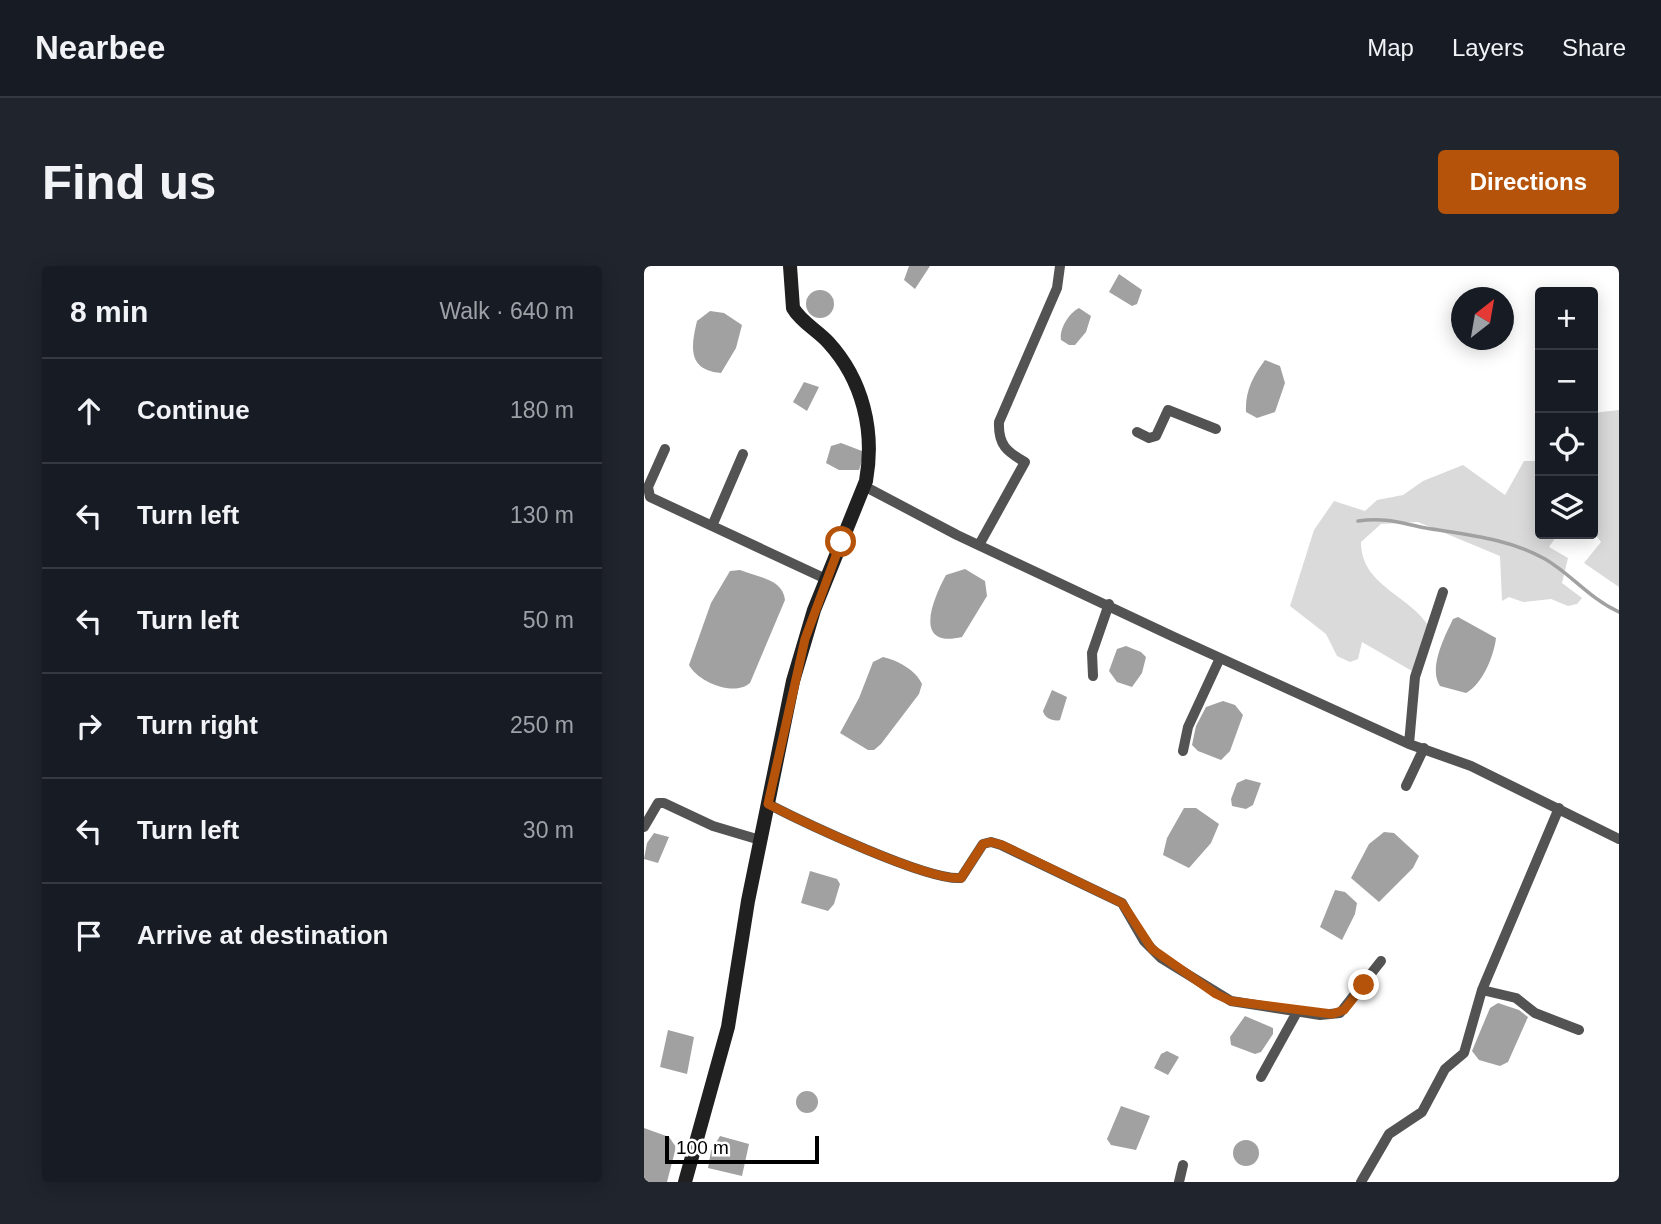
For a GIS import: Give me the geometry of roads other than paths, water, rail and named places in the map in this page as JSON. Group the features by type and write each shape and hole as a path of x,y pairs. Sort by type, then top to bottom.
{"main road":[{"path":"685,1182 729,1027 760,840 793,681 826,579 864,486 871,445 867,414 840,356 793,308 790,266"}],"street":[{"path":"979,545 1025,462 1007,452 1001,442 999,422 1057,288 1060,266"},
{"path":"1138,432 1149,438 1156,436 1168,410 1216,429"},
{"path":"665,449 647,494 753,548 826,579"},
{"path":"712,526 743,454"},
{"path":"864,486 979,545 1220,658 1409,744 1447,755 1619,839"},
{"path":"1409,744 1415,677 1443,592"},
{"path":"1093,676 1092,653 1109,604"},
{"path":"1182,751 1188,727 1220,658"},
{"path":"1406,786 1424,748"},
{"path":"644,827 658,803 664,803 713,826 760,840"},
{"path":"768,804 883,855 948,878 961,878 983,844 991,842 1002,845 1122,903 1152,949 1216,994 1231,1001 1297,1012 1340,1013 1381,961"},
{"path":"1361,1182 1389,1134 1422,1112 1445,1069 1464,1053 1482,990 1559,808"},
{"path":"1482,990 1516,998 1535,1013 1579,1030"},
{"path":"1261,1077 1297,1012"},
{"path":"1180,1182 1183,1165"}],"waterway":[{"path":"1358,521 1393,521 1516,546 1545,559 1619,612"}]}
